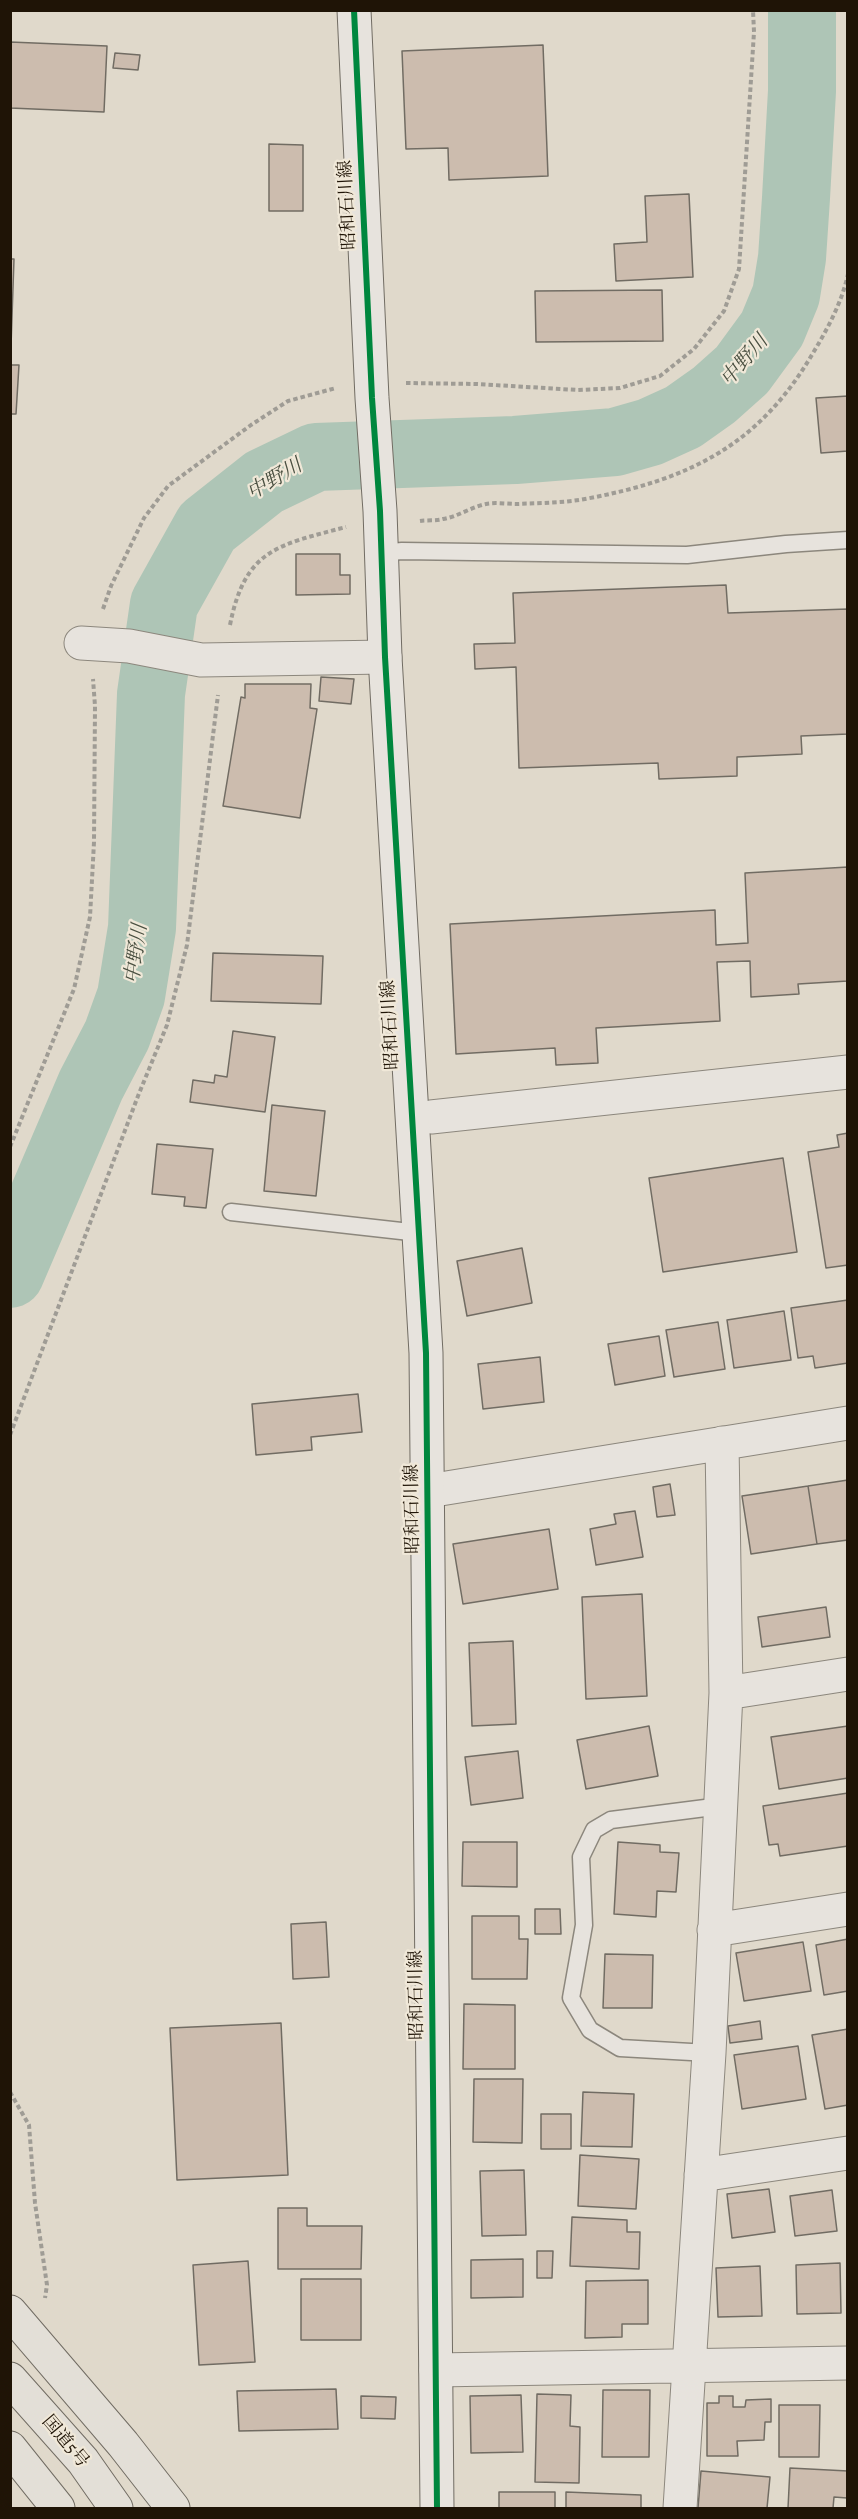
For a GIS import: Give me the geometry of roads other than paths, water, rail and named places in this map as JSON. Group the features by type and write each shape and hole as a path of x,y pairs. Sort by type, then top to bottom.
{"highway":[{"path":"16,2318 123,2444 173,2508"},
{"name":"国道5号","path":"10,2379 83,2461 116,2508"},
{"path":"10,2448 58,2508"}],"street":[{"name":"昭和石川線","path":"354,10 391,517 381,553 385,657 426,1353 437,2508"},
{"path":"87,644 129,646 212,659 385,657"},
{"path":"431,1118 848,1072"},
{"path":"428,1491 848,1423"},
{"path":"680,2508 691,2365 709,2053 726,1693 722,1443"},
{"path":"726,1693 848,1674"},
{"path":"714,1929 848,1909"},
{"path":"701,2175 848,2153"},
{"path":"436,2370 848,2363"}],"lane":[{"path":"381,553 402,551 687,555 786,543 848,540"},
{"path":"231,1212 419,1233"},
{"path":"709,2053 620,2048 590,2030 571,1998 584,1924 581,1857 594,1830 611,1820 721,1806"}],"waterway":[{"name":"中野川","path":"10,1274 91,1085 117,1035 131,996 142,928 151,694 164,604 207,527 264,482 316,457 515,450 615,442 650,432 683,417 714,395 742,370 772,329 786,295 792,258 796,198 802,91 802,10"}]}
